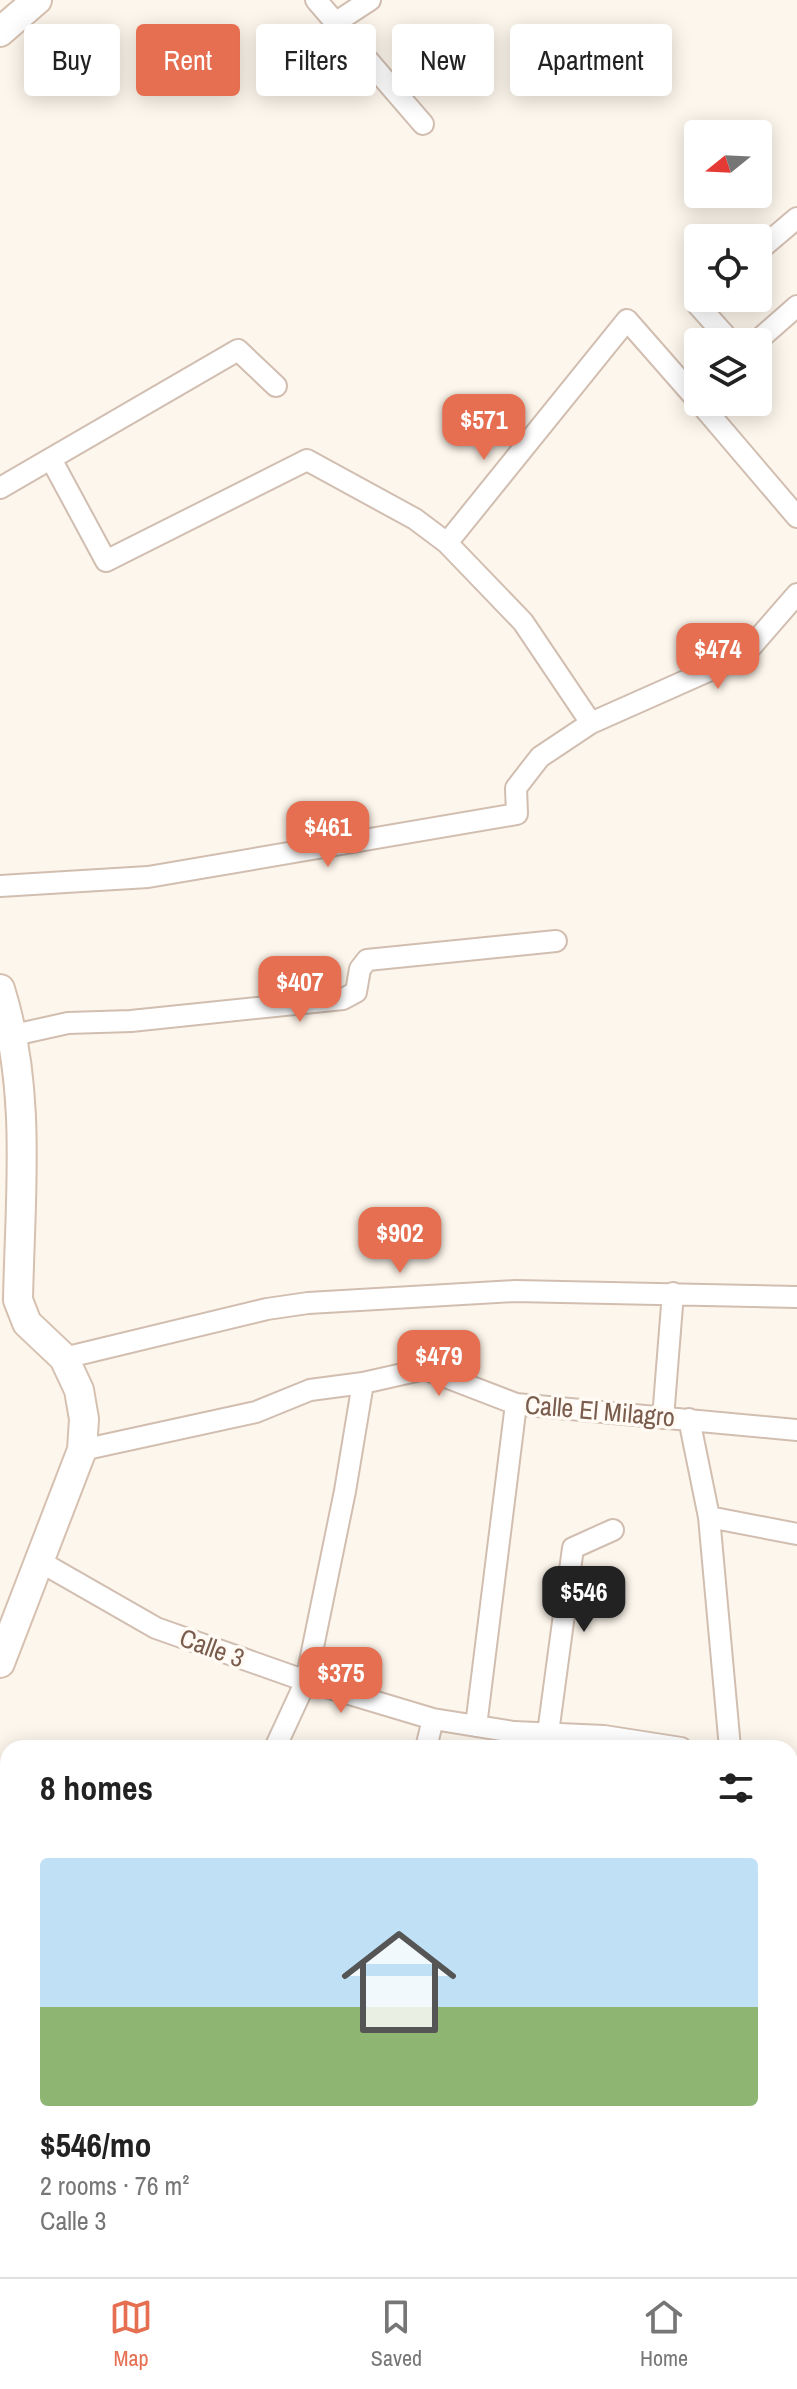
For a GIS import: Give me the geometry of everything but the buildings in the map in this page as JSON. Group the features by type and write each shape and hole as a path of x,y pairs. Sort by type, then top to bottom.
{"street":[{"path":"0,32 37,0"},
{"path":"316,0 423,124"},
{"path":"335,23 370,0"},
{"path":"772,239 797,218"},
{"path":"772,328 797,306"},
{"path":"704,312 718,328"},
{"path":"447,543 627,320 684,386"},
{"path":"0,488 238,350 276,386"},
{"path":"710,416 797,517"},
{"path":"51,459 106,561 307,460 415,519 447,543 523,622 591,723"},
{"path":"0,886 148,877 517,814 516,788 540,757 591,723 744,655 797,594"},
{"path":"14,1035 68,1023 131,1021 343,999 356,992 360,969 367,960 556,941"},
{"path":"0,989 14,1035 23,1116 18,1300 27,1323 64,1358 79,1390 84,1419 82,1450 2,1654"},
{"path":"64,1358 267,1309 308,1303 515,1291 797,1297"},
{"path":"663,1418 673,1293"},
{"name":"Calle El Milagro","path":"82,1450 256,1412 310,1390 363,1383 425,1369 516,1404 797,1430"},
{"path":"279,1740 306,1681 345,1491 363,1383"},
{"path":"476,1726 516,1404"},
{"path":"689,1419 709,1517 729,1740"},
{"path":"709,1517 797,1534"},
{"path":"548,1733 573,1548 613,1530"},
{"name":"Calle 3","path":"39,1561 156,1628 306,1681 433,1719 630,1740"},
{"path":"428,1740 433,1719"}]}
